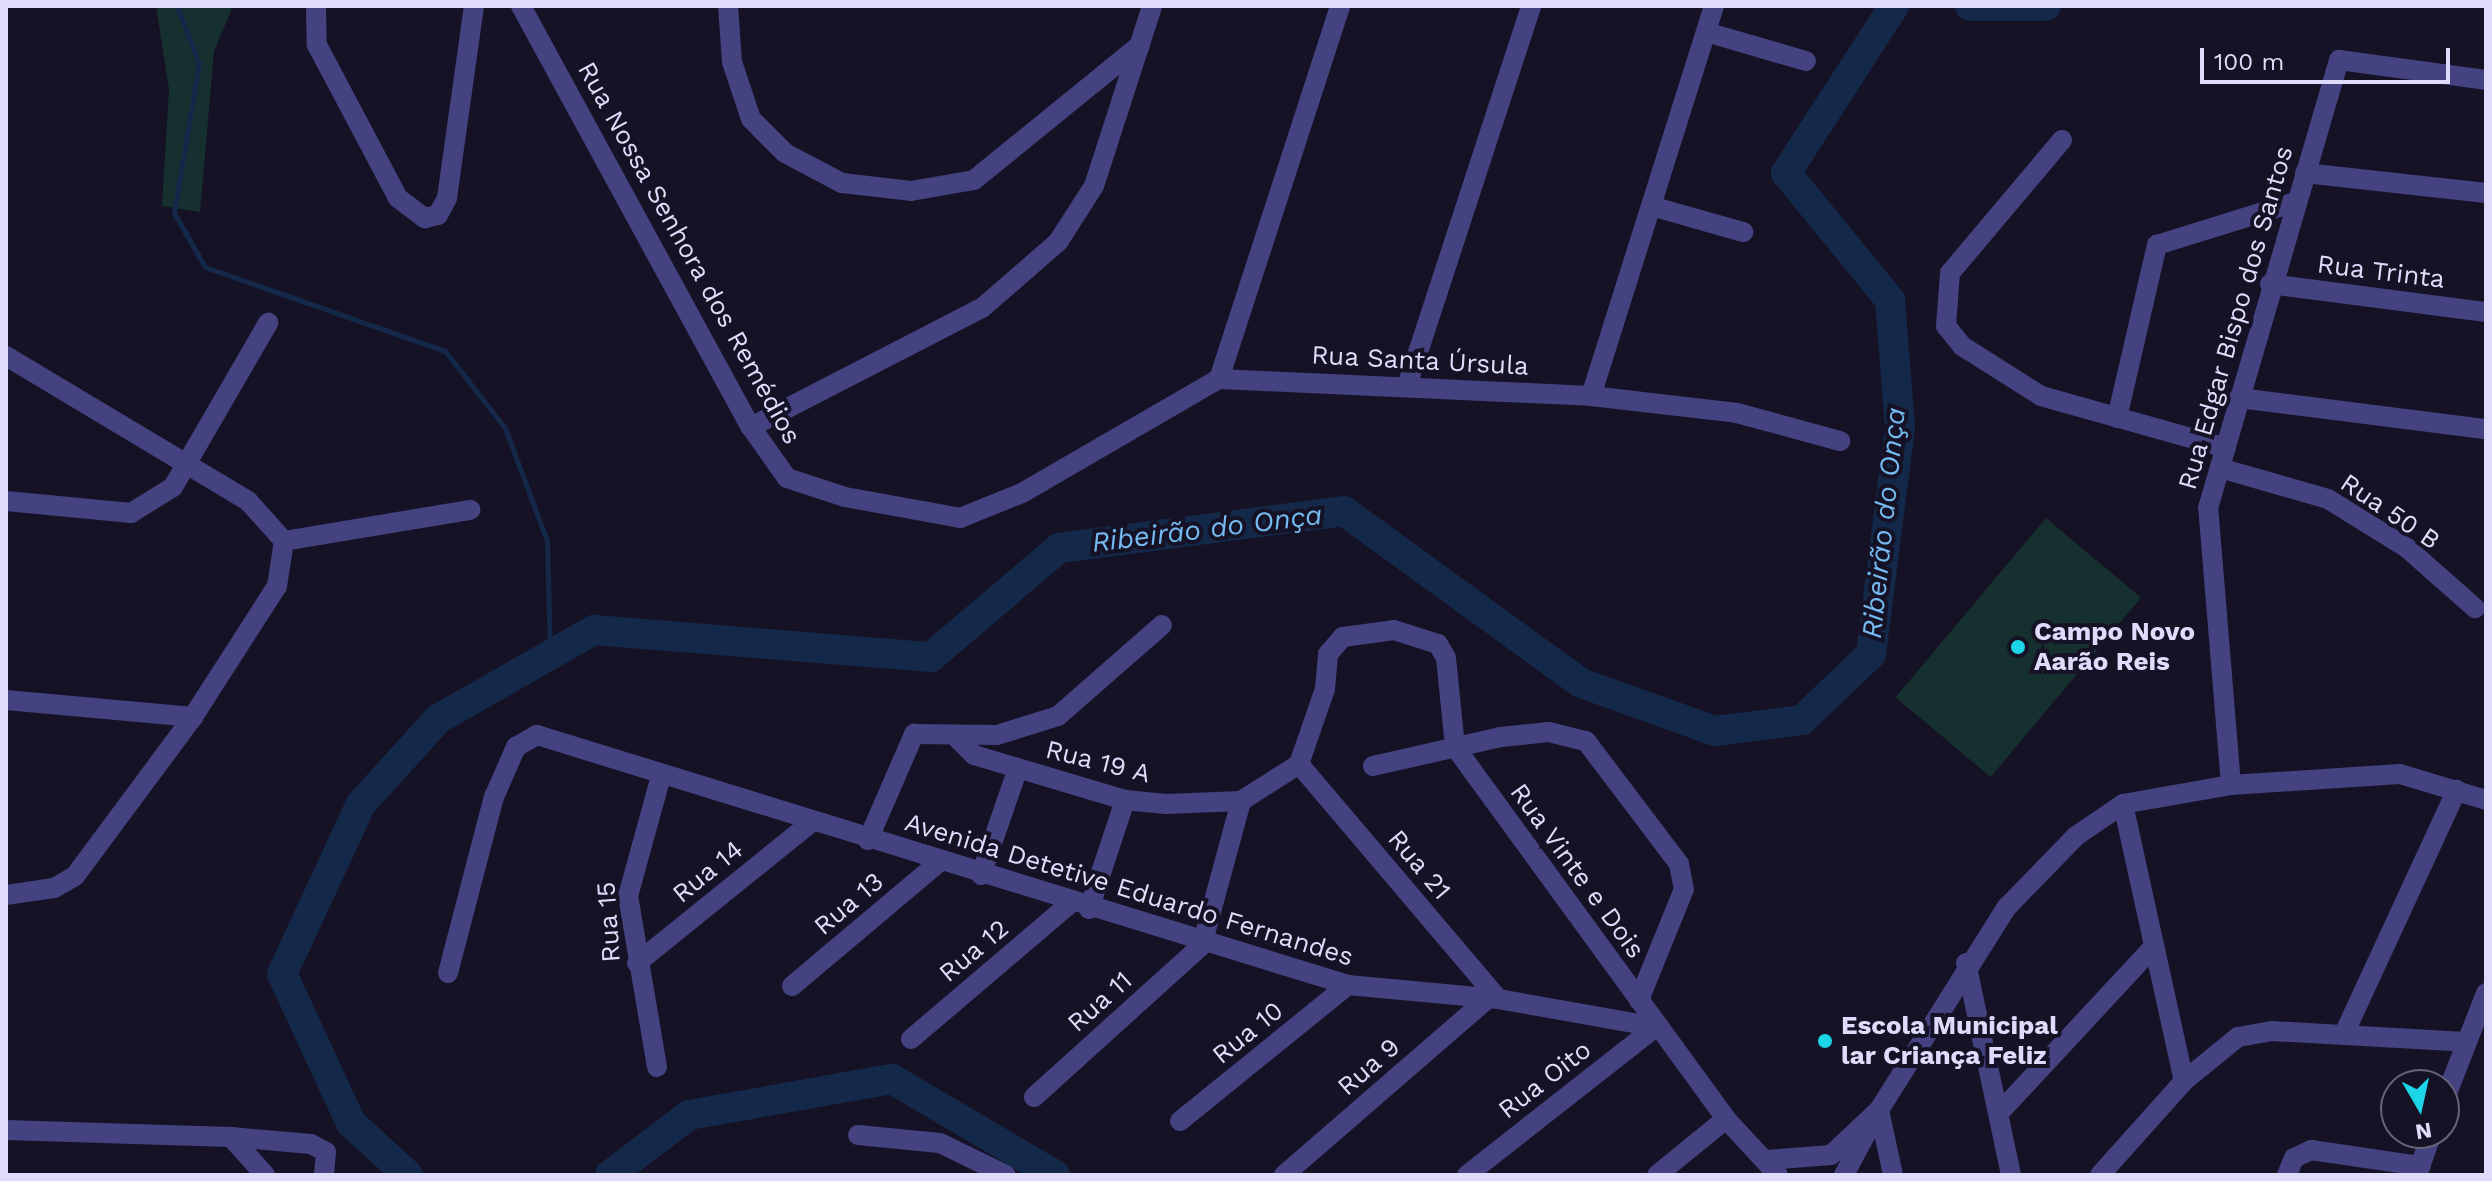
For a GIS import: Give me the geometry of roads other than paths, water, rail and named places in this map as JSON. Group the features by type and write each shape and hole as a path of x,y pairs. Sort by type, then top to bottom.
{"street":[{"path":"316,6 317,45 398,198 425,218 438,215 447,198 474,6"},
{"name":"Rua Nossa Senhora dos Remédios","path":"521,6 751,427 787,478 845,497 960,518 1022,493 1219,379"},
{"path":"751,427 982,308 1058,242 1094,186 1152,6"},
{"path":"1219,379 1340,6"},
{"path":"1407,386 1531,6"},
{"path":"1591,396 1714,6"},
{"path":"725,9 751,119 785,153 842,183 911,191 974,180 1140,45"},
{"path":"1706,32 1806,61"},
{"name":"Rua Edgar Bispo dos Santos","path":"2231,785 2208,508 2292,203 2305,173 2339,60 2486,80"},
{"path":"2062,140 1950,273 1946,326 1962,346 2041,396 2226,448"},
{"path":"2305,173 2486,193"},
{"path":"2117,418 2157,245 2292,203"},
{"path":"1651,206 1743,232"},
{"name":"Rua Trinta","path":"2270,284 2486,312"},
{"path":"6,501 131,513 173,487 268,323"},
{"path":"6,356 248,501 284,541"},
{"name":"Rua Santa Úrsula","path":"1219,379 1591,396 1737,413 1840,441"},
{"path":"2239,398 2486,429"},
{"name":"Rua 50 B","path":"2220,468 2328,499 2407,548 2475,608"},
{"path":"284,541 470,510"},
{"path":"6,895 54,888 75,876 193,717 277,586 284,541"},
{"path":"868,840 910,740 927,729 957,738 1058,716 1162,625"},
{"path":"1202,945 1241,801 1299,764 1325,689 1328,654 1343,637 1365,629 1438,644 1446,658 1455,747"},
{"path":"6,700 193,717"},
{"path":"1373,766 1455,747 1549,732 1586,741 1639,806 1679,864 1684,889 1639,1000"},
{"name":"Avenida Detetive Eduardo Fernandes","path":"448,973 494,797 516,747 537,735 1202,945 1348,985 1493,999 1656,1027"},
{"name":"Rua 19 A","path":"957,738 974,755 1125,800 1241,801"},
{"name":"Rua Vinte e Dois","path":"1455,747 1656,1027"},
{"name":"Rua 21","path":"1299,764 1493,999"},
{"name":"Rua 19 A","path":"981,875 1018,768"},
{"path":"1844,1175 1966,963 2007,907 2076,836 2123,804 2231,785 2400,774 2486,800"},
{"name":"Rua 15","path":"657,1067 637,963 630,870 661,776"},
{"path":"2344,1034 2457,790"},
{"path":"1080,906 1125,800"},
{"path":"2123,804 2184,1081"},
{"name":"Rua 14","path":"637,963 812,822"},
{"name":"Rua 13","path":"792,986 939,862"},
{"name":"Rua 12","path":"911,1039 1080,906"},
{"name":"Rua 11","path":"1034,1097 1202,945"},
{"path":"1999,1113 2154,946"},
{"path":"1966,963 2011,1175"},
{"name":"Rua 10","path":"1180,1121 1348,985"},
{"path":"2456,1069 2486,993"},
{"name":"Rua 9","path":"1284,1175 1493,999"},
{"path":"1656,1027 1726,1119 1772,1167 1831,1155 1879,1110"},
{"name":"Rua Oito","path":"1467,1175 1656,1027"},
{"path":"2100,1175 2184,1081 2238,1037 2344,1034 2466,1042"},
{"path":"1879,1110 1893,1175"},
{"path":"1657,1175 1726,1119"},
{"path":"6,1130 231,1137 311,1144 326,1152 324,1175"},
{"path":"858,1135 940,1143 1006,1175"},
{"path":"231,1137 265,1175"},
{"path":"2287,1175 2294,1158 2311,1150 2419,1170 2426,1149"}],"waterway":[{"path":"177,6 199,64 174,213 205,267 445,351 505,428 547,541 550,655"},
{"name":"Ribeirão do Onça","path":"408,1175 351,1123 282,974 361,804 438,719 594,630 931,657 1059,548 1344,511 1581,683 1715,731 1802,720 1871,654 1900,427 1890,300 1786,173 1894,6"},
{"name":"Ribeirão do Onça","path":"1970,6 2046,6"},
{"name":"Ribeirão do Onça","path":"610,1175 689,1115 892,1079 1055,1175"}],"place":[{"name":"Campo Novo Aarão Reis","path":"2018,647"},
{"name":"Escola Municipal lar Criança Feliz","path":"1825,1041"}]}
